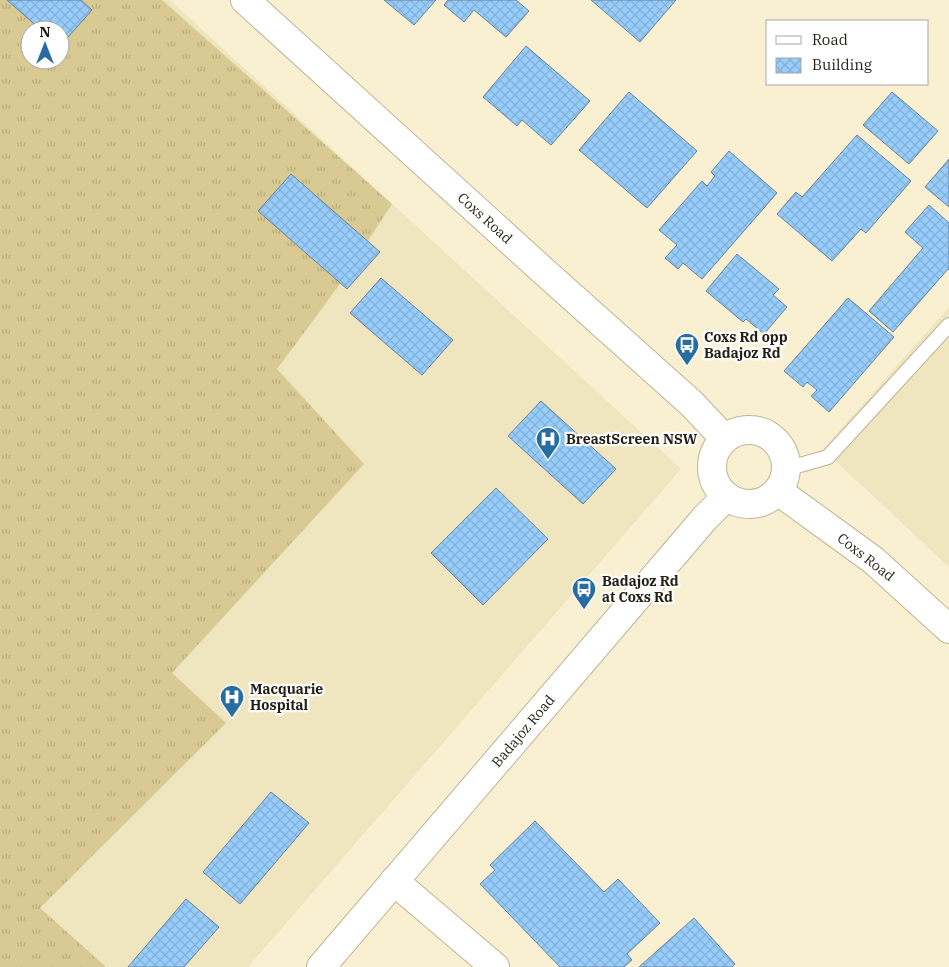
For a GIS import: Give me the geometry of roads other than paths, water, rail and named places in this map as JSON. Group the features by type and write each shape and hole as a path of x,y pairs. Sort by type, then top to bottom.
{"street":[{"name":"Coxs Road","path":"244,0 692,404 724,438"},
{"path":"747,429 771,436 780,445 785,457 782,480 764,502 742,504 726,497 714,483 711,472 712,459 716,448 724,438 735,432 747,429"},
{"name":"Coxs Road","path":"782,480 949,629"},
{"name":"Badajoz Road","path":"321,967 704,518 726,497"},
{"path":"394,881 495,967"}],"lane":[{"path":"782,480 828,457 949,325"}],"place":[{"name":"Coxs Rd opp Badajoz Rd","path":"687,366"},
{"name":"BreastScreen NSW","path":"548,460"},
{"name":"Badajoz Rd at Coxs Rd","path":"584,610"},
{"name":"Macquarie Hospital","path":"232,718"}]}
